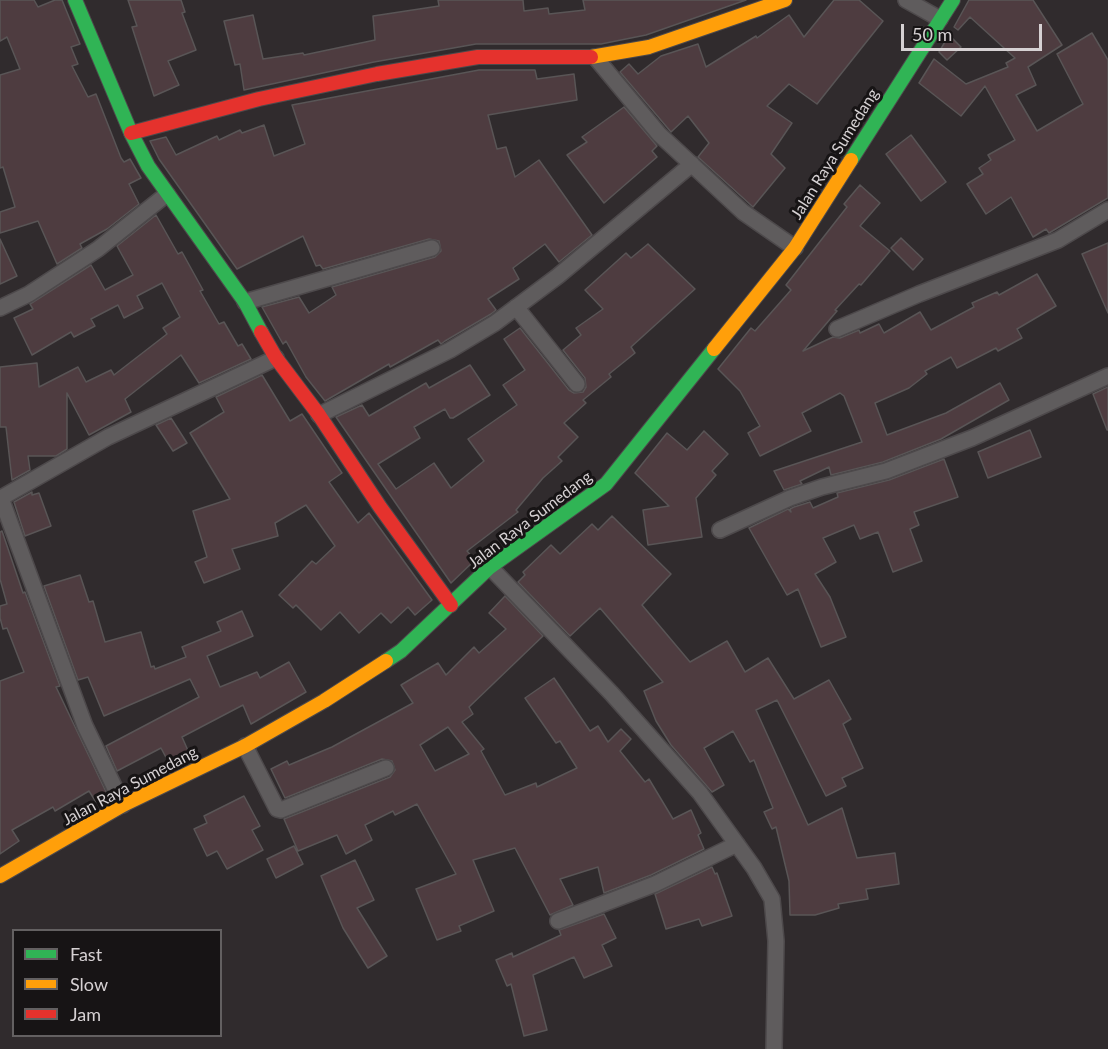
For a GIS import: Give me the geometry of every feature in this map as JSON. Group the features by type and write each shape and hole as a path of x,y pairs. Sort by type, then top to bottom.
{"main road":[{"path":"75,0 131,133 167,194 245,302 276,358 320,415 380,507 452,605"},
{"path":"131,133 259,99 377,74 478,57 595,57 649,46 785,0"},
{"name":"Jalan Raya Sumedang","path":"0,876 123,805 245,746 324,701 401,651 452,605 489,567 606,484 795,248 953,0"}],"street":[{"path":"906,0 940,19"},
{"path":"595,57 659,134 743,212 795,248"},
{"path":"320,415 450,350 495,323 558,276 692,164"},
{"path":"0,308 29,294 98,249 167,194"},
{"path":"837,330 929,290 1058,240 1108,210"},
{"path":"245,302 432,248"},
{"path":"516,307 577,384"},
{"path":"123,805 85,726 1,498 108,437 276,358"},
{"path":"720,530 790,498 822,487 886,471 972,438 1108,376"},
{"path":"489,567 612,694 700,793 737,844 772,899 776,940 774,1049"},
{"path":"245,746 277,809 281,810 386,768"},
{"path":"558,921 655,884 737,844"}],"building":[{"path":"0,0 34,0 38,7 55,0 62,0 80,44 71,47 78,64 72,66 88,97 96,94 121,158 124,162 130,159 141,178 129,184 139,204 107,229 80,244 82,248 57,264 38,221 0,233 0,212 15,207 3,167 0,168 0,75 20,69 7,37 0,41"},
{"path":"128,0 181,0 185,12 182,13 196,50 168,61 179,85 154,96 132,27 137,26"},
{"path":"438,0 523,0 524,11 548,8 549,14 585,10 583,0 746,0 646,35 601,44 476,44 374,62 244,90 240,64 235,65 224,21 253,15 263,59 303,53 304,55 375,40 373,16 439,6"},
{"path":"834,0 859,0 883,21 817,104 789,84 767,106 792,123 771,154 785,168 753,207 698,157 709,143 688,116 671,132 620,72 629,64 638,74 661,56 698,44 706,67 756,36 757,38 789,15 804,37"},
{"path":"969,0 1033,0 1062,45 1028,67 1036,85 1016,95 1037,131 1083,104 1057,54 1092,33 1108,60 1108,198 1049,233 1046,229 1033,237 1011,197 986,214 967,184 983,174 979,168 991,160 988,155 1015,140 985,86 961,116 919,83 934,59 966,84 1008,67 1006,63 1015,58 970,17 958,30 954,27"},
{"path":"949,35 961,47 947,60 939,52"},
{"path":"479,70 535,70 537,79 574,74 577,100 488,115 497,149 506,147 515,177 539,160 592,235 559,262 545,244 513,268 519,279 488,299 496,310 491,314 441,344 438,340 390,367 389,364 325,401 306,377 286,341 283,344 262,307 299,297 309,313 336,295 332,287 435,257 441,251 439,241 429,239 323,269 320,265 316,266 303,236 237,269 159,159 150,141 166,137 176,155 217,136 219,140 240,130 242,133 264,125 274,156 305,144 292,105"},
{"path":"624,107 657,146 652,151 657,157 604,203 567,155 587,142 582,137"},
{"path":"911,135 946,182 921,201 886,154"},
{"path":"860,185 880,203 860,226 890,251 861,285 859,284 835,310 837,311 803,351 833,337 840,338 859,330 860,333 879,324 884,333 920,312 931,330 974,307 972,303 997,292 999,295 1037,274 1056,306 1017,329 1022,338 998,351 996,348 957,368 951,357 925,371 927,374 909,388 875,403 887,435 946,413 1000,383 1009,400 941,439 883,462 831,475 829,467 800,481 802,484 784,490 774,471 862,442 844,396 840,393 802,413 811,431 760,456 748,433 760,426 740,391 718,369 751,328 755,331 791,290 786,285 847,207 844,204"},
{"path":"156,215 178,254 182,252 203,290 200,291 219,324 224,322 238,346 242,344 251,359 199,383 181,355 125,399 131,412 89,435 67,393 67,449 56,456 28,456 30,470 12,480 6,427 0,427 0,367 37,363 39,387 78,367 86,382 111,370 114,375 167,334 163,328 180,317 162,283 137,296 143,308 124,318 118,305 91,319 95,326 74,337 71,332 32,355 14,318 33,309 30,304 91,265 105,290 133,275 117,246"},
{"path":"901,238 923,259 913,270 891,248"},
{"path":"0,239 17,276 0,284"},
{"path":"1108,243 1108,313 1082,254"},
{"path":"648,244 695,289 631,347 635,353 609,374 611,377 583,400 586,403 564,423 578,437 558,457 562,461 543,478 516,510 518,512 467,551 475,560 451,583 336,417 362,405 369,416 426,383 429,388 470,365 490,395 453,418 450,418 445,409 414,427 420,438 378,464 396,489 434,463 451,488 484,461 468,439 517,405 503,385 525,370 504,339 520,328 569,390 574,393 583,392 586,387 585,378 563,350 581,335 576,328 603,309 585,290 626,253 631,258"},
{"path":"262,375 290,421 302,414 342,473 329,482 358,523 369,513 432,600 415,615 408,607 391,623 381,613 359,633 340,612 321,630 296,605 293,608 279,595 312,561 316,564 335,546 306,505 275,523 278,536 232,549 240,569 204,583 195,562 207,557 193,511 230,499 190,433 224,412 216,397"},
{"path":"1108,387 1108,430 1107,430 1093,394"},
{"path":"171,418 187,443 173,451 156,425"},
{"path":"1030,430 1041,457 988,478 978,452"},
{"path":"704,431 728,454 712,471 716,475 696,498 702,537 648,545 643,510 669,506 635,473 667,433 687,450"},
{"path":"944,459 958,497 914,512 919,525 910,529 922,561 893,572 878,532 860,539 854,525 823,538 836,562 815,574 830,597 846,637 821,647 798,589 787,595 749,528 788,509 791,512 790,509 810,502 813,508 838,497 837,493 889,480"},
{"path":"32,492 32,495 39,493 51,526 25,536 14,502"},
{"path":"612,516 671,574 642,605 690,662 727,641 745,672 768,658 794,699 829,680 851,719 843,724 863,768 842,778 846,786 826,796 777,700 756,710 808,825 842,808 857,858 895,853 899,884 866,889 868,899 838,904 839,908 815,915 790,915 789,881 776,827 772,829 764,812 773,808 754,760 750,762 733,731 704,748 724,785 712,792 671,745 656,721 644,691 663,682 600,608 570,636 518,582 525,575 523,572 551,545 560,554 592,524 598,530"},
{"path":"2,531 23,593 25,592 60,686 56,687 108,796 96,802 89,791 55,811 53,807 12,830 19,841 0,854 0,681 24,672 7,628 3,629 0,618 0,606 7,604 0,579 0,532"},
{"path":"80,575 89,602 93,601 105,642 141,632 151,667 154,666 155,669 186,657 182,647 221,631 217,622 242,611 253,636 207,656 220,687 257,672 260,678 289,662 306,692 251,724 243,705 182,737 190,755 170,765 161,748 117,771 106,746 199,697 190,679 104,716 88,677 78,680 44,586"},
{"path":"505,596 543,636 469,707 473,714 462,722 484,749 481,751 505,795 536,783 537,787 577,768 560,741 556,743 525,698 554,678 590,731 598,726 608,742 621,729 631,739 620,751 645,782 649,779 673,819 691,810 701,833 698,835 704,849 651,875 604,893 598,867 560,879 573,905 550,915 515,848 473,860 494,911 459,926 461,931 437,940 416,889 456,874 417,804 395,815 393,811 365,825 372,840 346,854 337,835 298,851 284,819 390,777 395,770 392,761 382,759 285,798 271,769 287,761 289,765 332,747 413,703 401,685 438,663 446,675 474,647 479,653 506,629 489,613","holes":["448,727 469,754 435,771 420,745"]},
{"path":"244,796 260,826 252,830 263,850 227,869 217,851 207,856 194,829 207,823 204,816"},
{"path":"294,846 303,864 276,878 267,859"},
{"path":"355,860 374,900 357,908 387,956 368,968 343,928 321,876"},
{"path":"712,867 715,874 717,873 732,916 702,926 699,919 666,929 655,894"},
{"path":"604,914 616,938 602,945 612,966 584,978 574,957 533,975 547,1030 524,1036 511,984 507,986 496,960 512,953 513,957 561,935 559,930"}],"traffic: fast":[{"path":"75,0 131,133 148,166 245,302 261,332"},
{"path":"851,160 953,0"},
{"path":"386,661 401,651 490,567 606,484 714,349"}],"traffic: slow":[{"path":"591,57 649,47 785,0"},
{"path":"714,349 795,248 851,160"},
{"path":"0,876 123,805 245,746 324,701 386,661"}],"traffic: jam":[{"path":"131,133 259,99 377,74 478,57 591,57"},
{"path":"261,332 276,358 319,415 380,507 451,605"}]}
